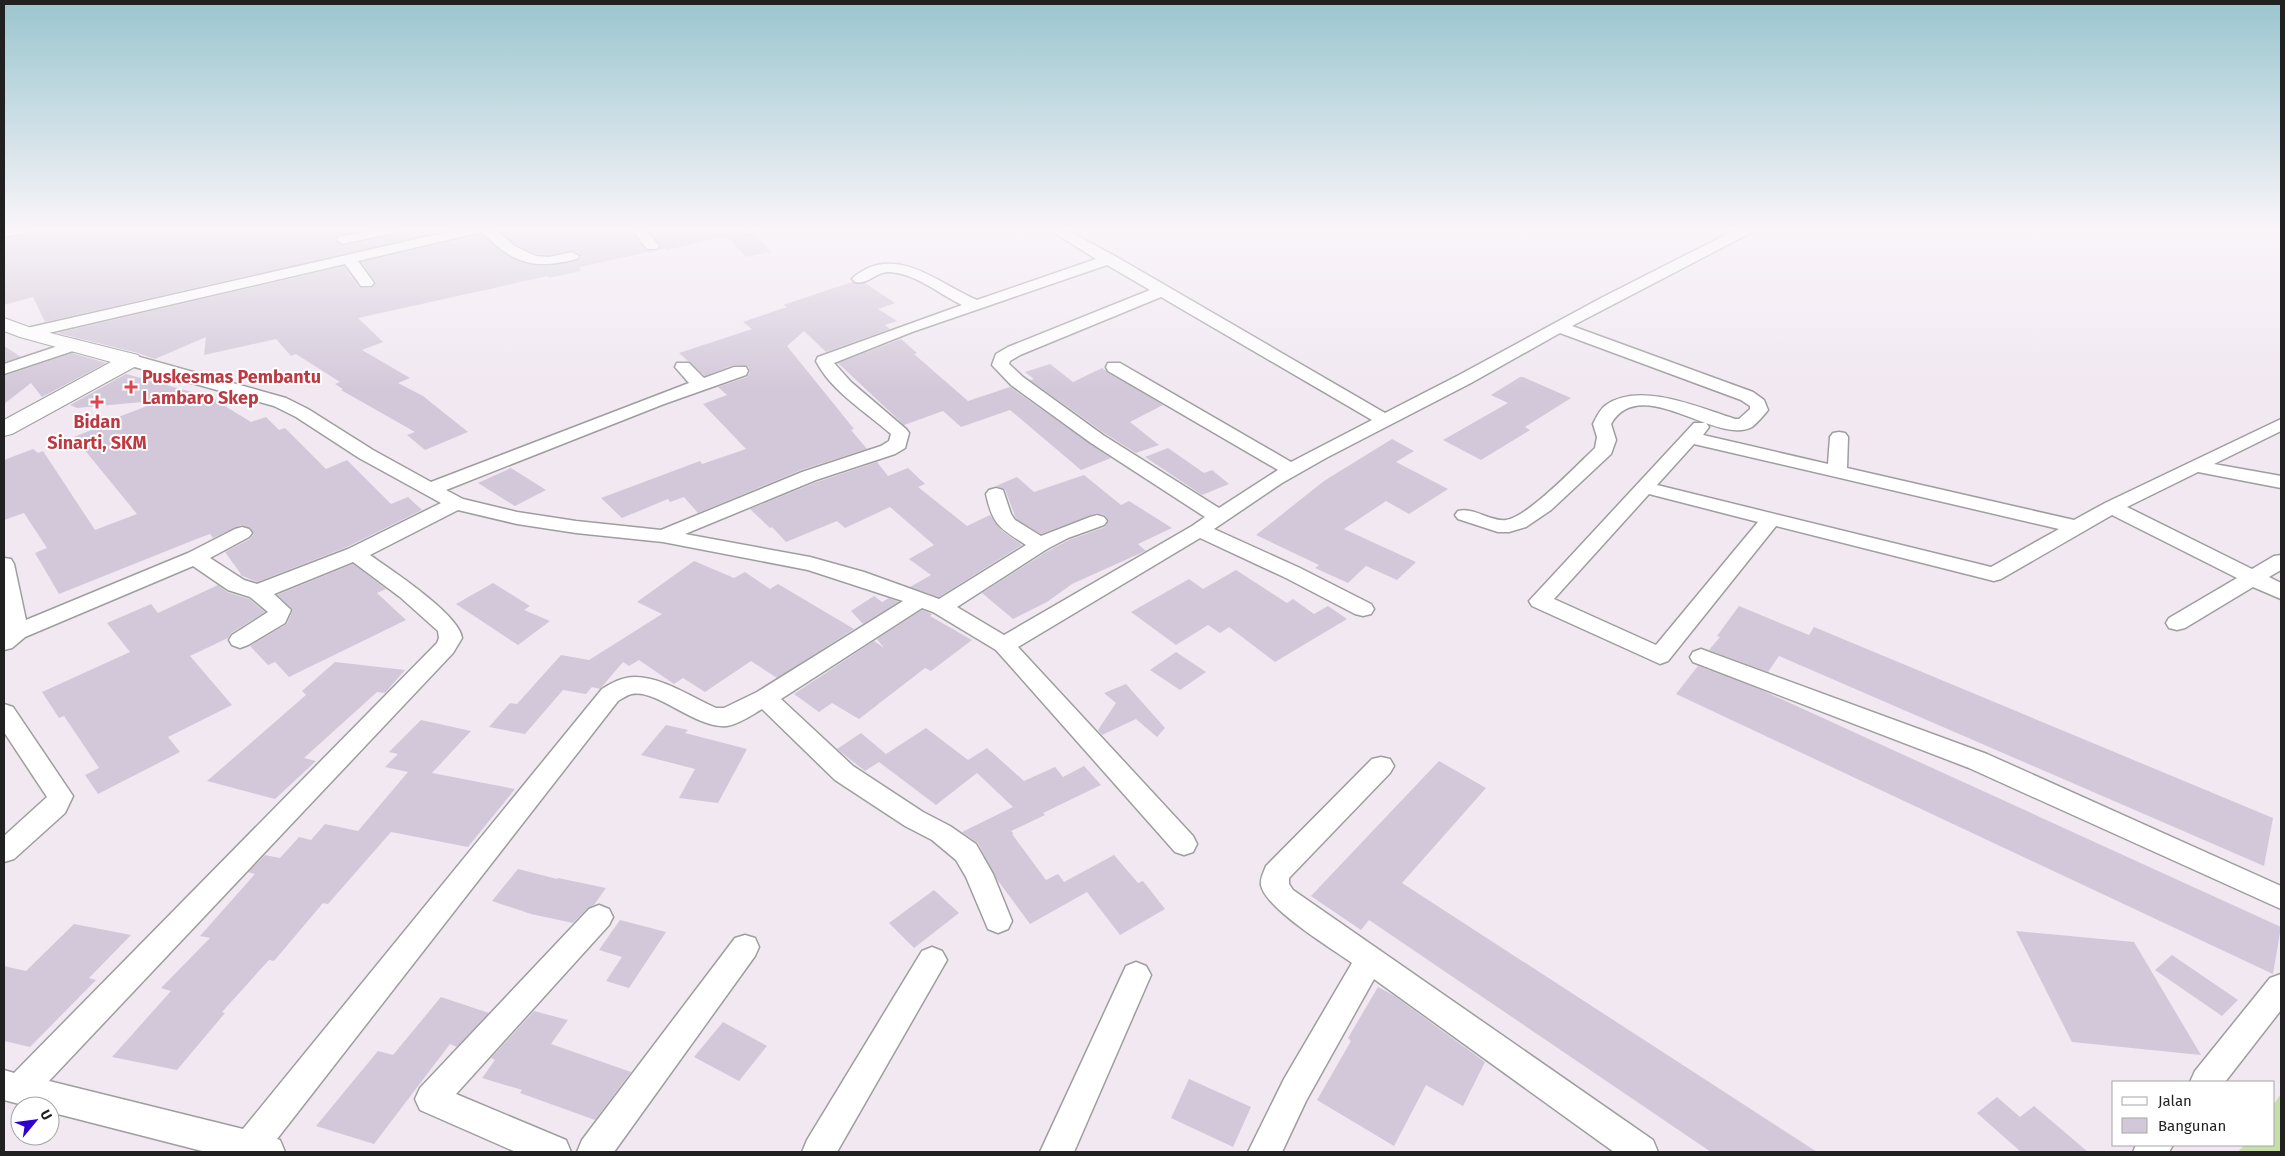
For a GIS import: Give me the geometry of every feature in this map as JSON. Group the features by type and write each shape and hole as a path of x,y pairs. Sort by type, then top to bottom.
{"street":[{"path":"27,333 247,281"},
{"path":"927,281 967,302 977,305"},
{"path":"663,536 809,476 888,450 898,444 900,433 861,398 835,378 824,366 824,361 889,335 1047,281"},
{"path":"1148,281 1385,420"},
{"path":"1004,645 1199,530 1292,470 1644,281"},
{"path":"1164,290 1014,351 1002,358 1000,366 1017,381 1098,438 1219,517"},
{"path":"4,324 27,333 280,402 302,413 366,454 456,503 526,519 576,527 663,536 810,564 856,577 931,603 977,627 1004,645 1184,844"},
{"path":"1464,515 1508,526 1519,524 1536,513 1604,450 1607,442 1607,432 1602,424 1604,416 1620,402 1631,400 1661,403 1734,425 1745,424 1758,410 1758,404 1747,396 1559,327"},
{"path":"4,369 76,345"},
{"path":"4,429 130,360"},
{"path":"683,367 702,385"},
{"path":"1114,367 1292,470"},
{"path":"430,489 740,372"},
{"path":"1646,488 1994,574 2112,507 2281,424"},
{"path":"1771,519 1660,656 1540,601 1696,433 1837,472 2077,527"},
{"path":"1837,472 1839,437"},
{"path":"2195,466 2281,482"},
{"path":"996,494 1000,515 1008,524 1040,545"},
{"path":"258,592 355,554 456,503"},
{"path":"2112,507 2281,592"},
{"path":"12,1087 255,1150 610,695 623,687 634,685 656,690 712,716 726,717 765,698 862,638 1061,534 1097,521"},
{"path":"1199,530 1293,573 1363,609"},
{"path":"4,564 10,637 195,558 242,533"},
{"path":"12,1087 452,639 447,627 408,592 355,554"},
{"path":"195,558 236,585 258,592 280,610 277,618 240,640"},
{"path":"2177,623 2281,561"},
{"path":"1701,657 1978,761 2281,898"},
{"path":"765,698 844,774 914,819 941,833 966,852 979,874 998,921"},
{"path":"4,713 60,796 56,806 4,851"},
{"path":"1381,766 1276,874 1275,885 1283,898 1640,1152"},
{"path":"554,1152 431,1099 599,917"},
{"path":"594,1152 745,947"},
{"path":"819,1152 932,960"},
{"path":"1265,1152 1295,1090 1368,960"},
{"path":"1056,1152 1136,975"},
{"path":"2207,1081 2281,987"}],"shaded area":[{"path":"2281,1094 2281,1152 2238,1152 2243,1146 2275,1146 2275,1103"}],"building":[{"path":"4,281 225,281 45,322 33,297 4,305"},
{"path":"280,281 355,281 359,287 371,288 376,282 526,281 358,318 383,342 362,350 410,378 398,383 423,396 468,432 425,450 407,435 415,432 341,390 343,389 335,384 340,382 296,354 291,356 276,339 204,355 206,337 155,359 57,333"},
{"path":"852,282 865,283 895,303 878,309 897,321 885,325 890,329 826,352 804,331 787,346 854,429 851,430 867,449 801,470 698,513 684,497 670,502 668,499 622,518 601,498 700,461 702,464 746,449 703,404 727,395 718,387 747,377 750,372 748,366 733,365 705,376 679,353 752,329 743,322 787,307 783,305"},
{"path":"901,339 917,353 914,354 968,401 1010,387 1111,458 1081,470 1010,410 961,427 943,411 904,425 838,363"},
{"path":"4,346 21,357 4,362"},
{"path":"72,353 106,363 42,397 31,383 4,404 4,376"},
{"path":"1050,364 1073,382 1102,368 1163,405 1130,422 1159,445 1136,453 1104,433 1030,380 1034,379 1025,372"},
{"path":"126,374 210,397 251,422 266,417 279,430 285,428 326,469 347,460 391,504 408,497 422,510 347,547 257,582 240,575 225,552 250,539 254,534 250,528 241,525 213,538 210,534 199,538 59,594 35,553 47,548 24,513 4,520 4,460 33,449 38,453 43,451 95,530 137,514 74,437 111,422 108,421 155,403 154,401 77,408 70,405"},
{"path":"1520,377 1571,398 1525,427 1530,430 1481,460 1443,440 1508,403 1491,395"},
{"path":"1392,439 1414,451 1396,462 1448,489 1409,514 1386,501 1344,529 1416,562 1397,580 1366,566 1348,583 1315,568 1319,565 1256,535 1324,481"},
{"path":"1168,448 1204,473 1212,470 1229,484 1202,495 1145,457"},
{"path":"877,462 888,476 908,468 925,484 918,487 967,526 990,515 1002,531 1022,545 939,597 910,587 931,575 909,559 934,545 890,507 845,528 837,521 786,542 772,527 770,528 750,509 817,482"},
{"path":"511,468 546,490 515,506 478,483"},
{"path":"1084,475 1121,505 1129,501 1172,528 1138,544 1146,551 1072,584 1047,602 1013,619 982,593 1048,551 1069,540 1105,527 1109,521 1105,515 1096,513 1041,534 1016,519 1005,489 996,486 1017,477 1034,492"},
{"path":"694,561 734,578 745,572 770,589 778,584 854,629 777,678 751,661 705,692 683,678 674,684 639,660 629,666 623,662 600,689 592,687 586,694 563,690 525,734 489,727 510,703 517,704 561,655 589,660 662,614 637,602"},
{"path":"353,564 386,589 377,593 406,620 289,677 275,662 268,665 250,646 287,624 293,610 277,595"},
{"path":"1236,570 1287,603 1293,599 1314,614 1328,606 1347,619 1275,662 1229,627 1220,633 1208,625 1176,645 1131,612 1189,579 1203,589"},
{"path":"493,583 530,606 524,610 550,621 518,645 456,604"},
{"path":"218,585 227,592 249,599 265,612 231,633 228,638 190,656 232,705 168,737 180,752 98,794 85,775 99,768 64,716 59,718 42,692 130,652 107,623 151,604 158,613"},
{"path":"874,596 882,602 889,598 899,602 863,624 851,611"},
{"path":"1739,606 1809,635 1814,627 2273,818 2264,866 1779,656 1768,672 1709,650 1720,637 1717,636"},
{"path":"922,610 932,614 930,616 972,640 931,671 925,668 859,719 832,703 819,712 794,694 874,641 884,648 877,639"},
{"path":"1176,652 1206,672 1180,690 1150,670"},
{"path":"335,662 405,670 385,693 377,692 304,758 316,761 275,799 207,781 306,695 302,691"},
{"path":"1698,666 1757,688 2281,927 2273,974 1676,694"},
{"path":"1126,684 1165,728 1157,737 1136,719 1102,735 1098,730 1116,703 1104,693"},
{"path":"421,720 471,731 432,773 515,789 468,847 391,832 328,904 323,903 274,961 269,960 222,1012 225,1013 177,1070 112,1057 171,991 161,988 210,938 200,936 255,874 248,872 265,855 280,858 299,837 311,840 325,824 358,831 408,772 385,767 398,754 389,752"},
{"path":"666,725 688,730 685,733 747,749 718,803 679,798 695,769 641,755"},
{"path":"926,728 968,760 987,748 1024,781 1055,767 1063,777 1084,766 1101,785 1043,813 1045,815 1011,831 1014,834 1012,834 1046,880 1058,874 1064,882 1114,855 1138,883 1143,881 1165,909 1120,935 1087,892 1030,924 996,878 978,843 962,832 1013,807 977,773 936,805 879,762 865,771 837,749 861,733 886,754"},
{"path":"1439,761 1486,788 1402,883 1817,1152 1711,1152 1369,920 1361,930 1311,896"},
{"path":"518,869 557,879 606,888 594,905 588,908 573,923 531,914 492,901"},
{"path":"934,890 959,913 914,948 889,923"},
{"path":"620,920 666,932 629,988 606,981 622,957 599,950"},
{"path":"74,924 131,935 89,978 96,980 30,1047 4,1041 4,966 26,971"},
{"path":"2016,931 2134,942 2201,1055 2072,1042"},
{"path":"2172,955 2238,1000 2222,1016 2155,970"},
{"path":"1378,987 1393,995 1485,1062 1463,1106 1426,1085 1394,1146 1317,1100 1351,1041 1348,1038"},
{"path":"441,997 489,1013 457,1047 450,1044 374,1144 316,1126 378,1051 393,1055"},
{"path":"534,1011 568,1020 551,1044 631,1072 595,1120 520,1093 522,1090 482,1078 495,1060 491,1058"},
{"path":"723,1022 767,1046 739,1081 694,1057"},
{"path":"1189,1079 1251,1107 1233,1147 1171,1118"},
{"path":"1997,1097 2020,1117 2034,1106 2088,1152 2021,1152 1977,1113"}],"place":[{"name":"Puskesmas Pembantu Lambaro Skep","path":"131,387"},
{"name":"Bidan Sinarti, SKM","path":"97,402"}]}
